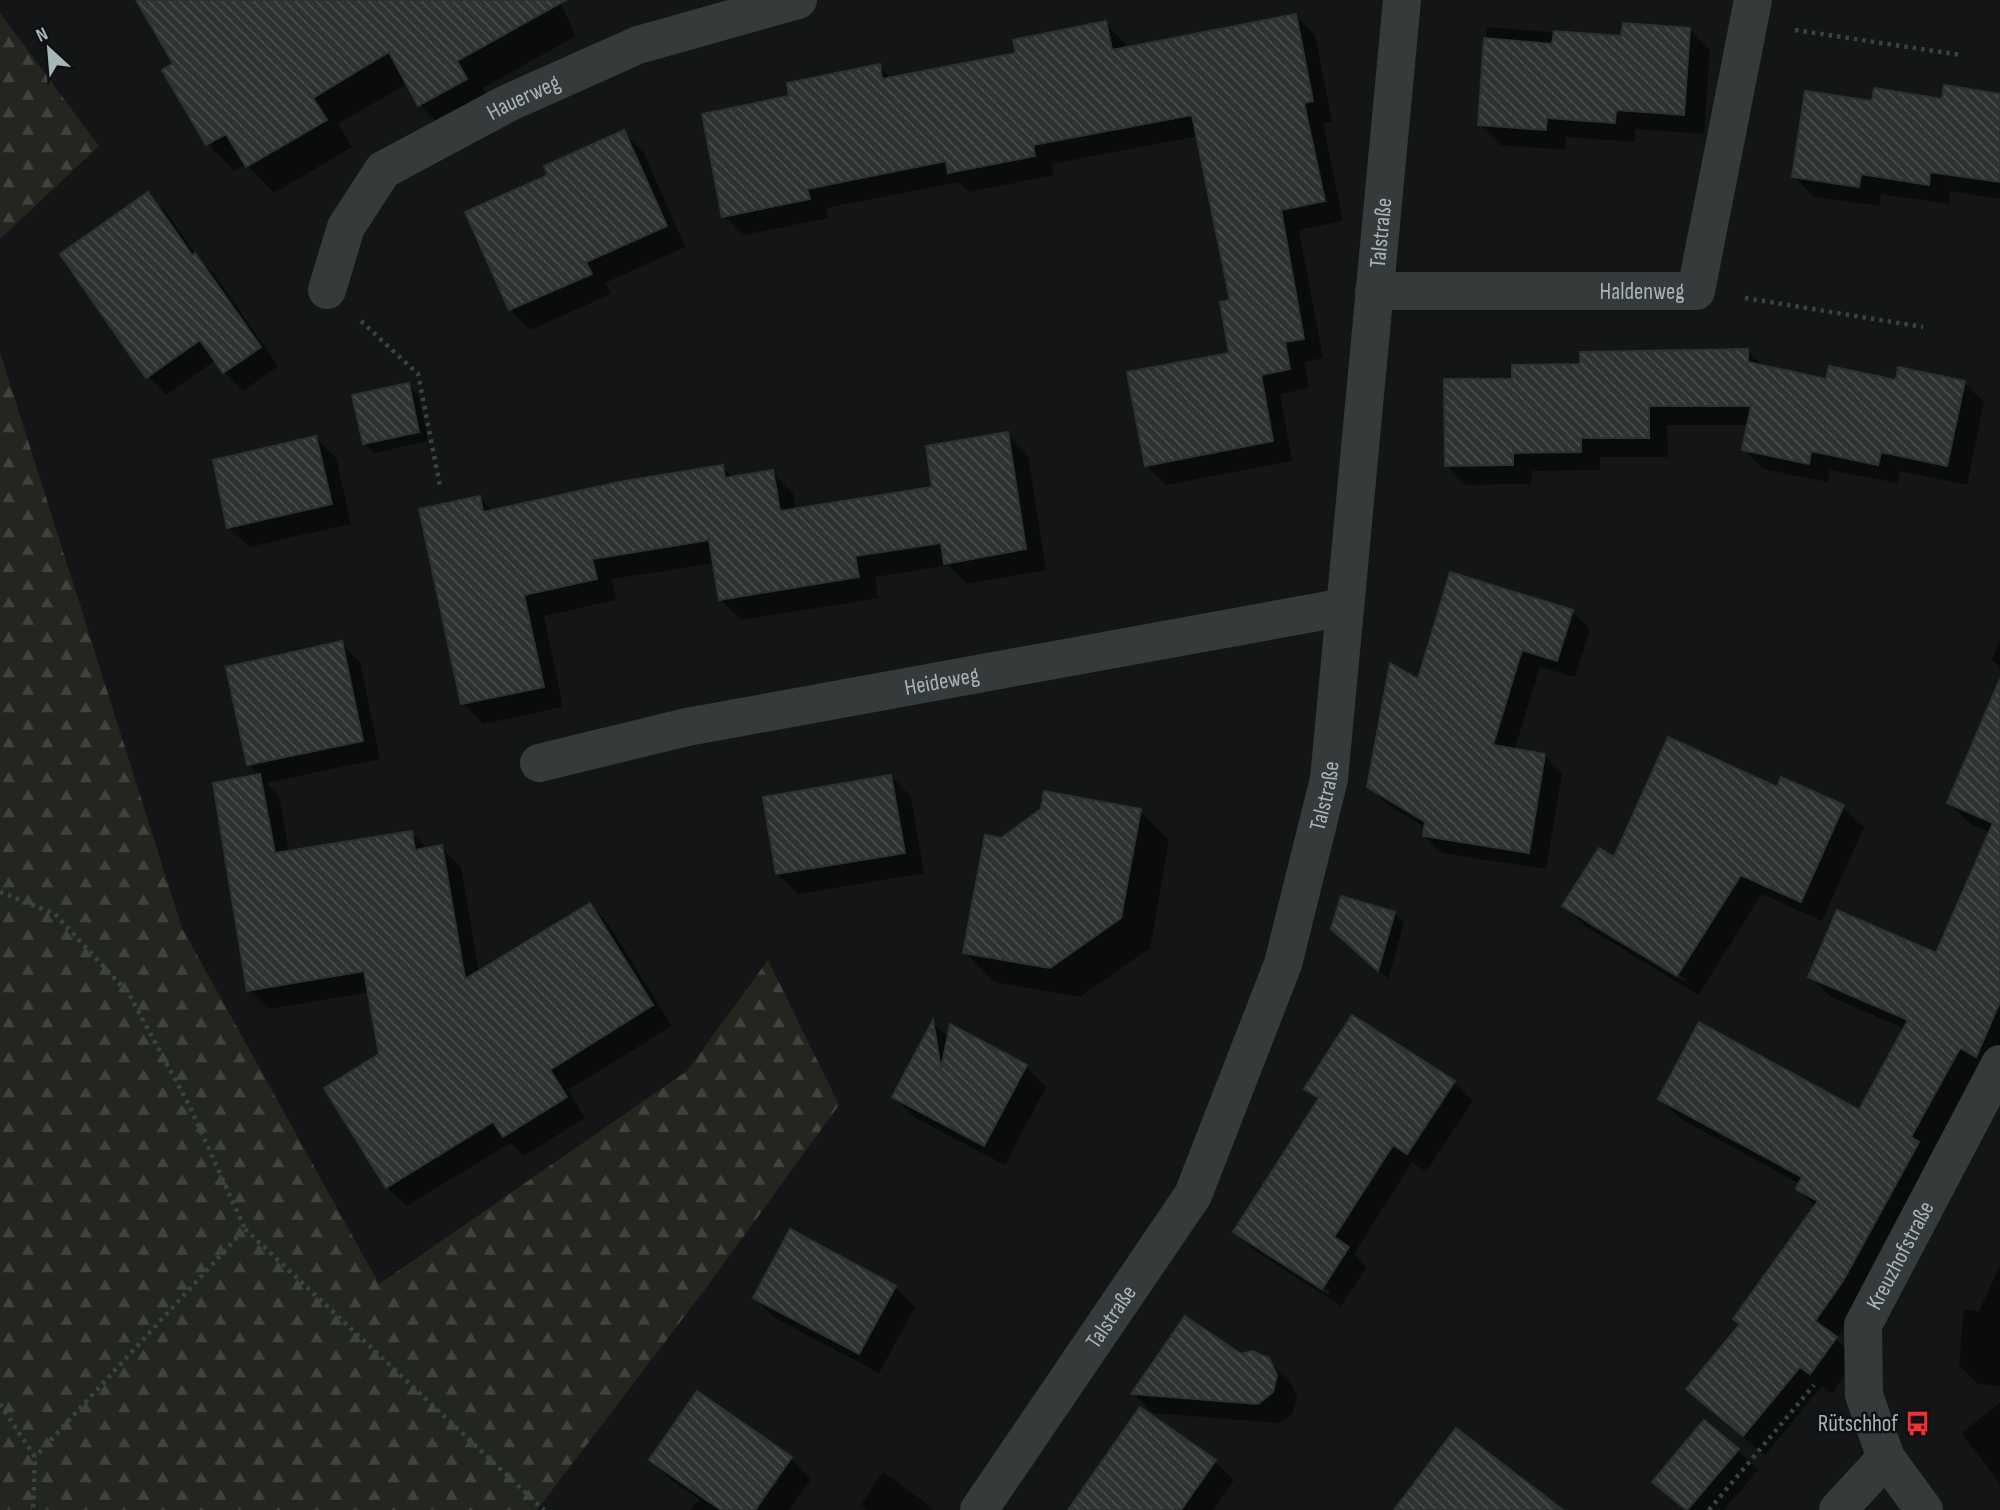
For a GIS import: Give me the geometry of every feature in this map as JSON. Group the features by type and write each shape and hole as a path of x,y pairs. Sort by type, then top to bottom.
{"street":[{"name":"Hauerweg","path":"327,290 346,227 383,170 508,103 638,46 799,0"},
{"name":"Talstraße","path":"979,1510 1193,1195 1283,964 1329,779 1402,0"},
{"name":"Haldenweg","path":"1374,291 1696,291 1751,12"},
{"name":"Heideweg","path":"539,763 687,727 1345,607"},
{"name":"Kreuzhofstraße","path":"1924,1510 1885,1458 1864,1395 1863,1325 2000,1064"},
{"path":"1838,1510 1885,1458"}],"path":[{"path":"1751,12 1961,55"},
{"path":"327,290 418,374 440,486"},
{"path":"1696,291 1923,327"},
{"path":"0,892 55,914 129,994 189,1105 245,1229 544,1510"},
{"path":"36,1457 245,1229"},
{"path":"1709,1510 1863,1325"},
{"path":"0,1404 36,1457 33,1510"}],"green space":[{"path":"0,13 99,146 0,239"},
{"path":"0,352 182,928 379,1284 687,1071 768,960 839,1105 706,1288 537,1510 0,1510"}],"building":[{"path":"136,0 566,0 457,61 467,79 418,106 389,52 313,98 327,120 246,167 226,134 206,145 162,70 173,63"},
{"path":"1296,14 1313,101 1304,103 1325,201 1281,210 1304,339 1285,342 1290,369 1261,375 1273,441 1145,466 1127,372 1229,353 1220,302 1230,300 1192,115 1033,145 1035,156 948,173 946,161 807,189 810,199 722,217 702,114 789,96 787,83 880,64 882,79 1016,53 1013,40 1106,21 1112,50"},
{"path":"1623,23 1690,28 1684,115 1616,110 1615,123 1547,118 1546,130 1478,125 1484,38 1552,44 1554,31 1621,36"},
{"path":"1944,85 2000,94 2000,182 1930,172 1929,185 1861,174 1859,187 1792,177 1805,91 1872,101 1874,88 1942,99"},
{"path":"624,130 667,226 586,262 592,274 509,310 465,212 548,175 544,166"},
{"path":"148,192 261,347 223,373 200,340 146,378 60,254"},
{"path":"1748,349 1748,362 1826,379 1829,366 1896,380 1898,367 1965,381 1947,466 1881,452 1878,465 1811,451 1809,464 1742,450 1751,406 1649,406 1649,438 1581,438 1581,452 1513,453 1513,465 1445,466 1444,379 1512,379 1512,365 1580,364 1580,352"},
{"path":"409,383 419,432 363,444 352,395"},
{"path":"1008,432 1026,549 944,564 941,543 855,556 859,577 719,600 709,540 592,559 597,579 524,595 544,687 461,704 419,509 480,496 483,512 619,482 723,465 725,478 773,470 780,511 932,487 926,446"},
{"path":"316,436 332,504 227,528 213,460"},
{"path":"1450,572 1573,610 1557,661 1522,650 1493,745 1545,754 1529,853 1423,836 1425,822 1367,787 1390,663 1418,679"},
{"path":"342,641 363,741 247,765 226,667"},
{"path":"2000,679 2000,1002 1976,1057 1960,1048 1911,1137 1919,1142 1843,1281 1815,1321 1837,1337 1810,1374 1800,1367 1743,1436 1686,1389 1740,1324 1733,1319 1818,1201 1796,1189 1802,1177 1658,1099 1699,1022 1859,1110 1908,1020 1808,977 1837,910 1936,953 1993,823 1947,803"},
{"path":"1668,737 1777,787 1781,777 1844,805 1801,902 1741,875 1677,976 1562,906 1599,848 1614,857"},
{"path":"260,774 275,853 412,831 415,850 442,845 465,979 590,903 653,1005 550,1070 567,1097 503,1137 493,1122 386,1188 324,1088 379,1054 364,971 247,991 213,783"},
{"path":"891,775 905,853 776,874 763,797"},
{"path":"1044,791 1141,809 1121,918 1050,968 963,953 985,835 1001,838 1041,809"},
{"path":"1341,896 1395,912 1378,971 1331,929"},
{"path":"1352,1015 1455,1081 1407,1154 1393,1145 1334,1237 1349,1247 1322,1289 1233,1232 1319,1098 1304,1089"},
{"path":"933,1020 941,1069 950,1024 1027,1065 984,1146 892,1097"},
{"path":"790,1229 896,1286 859,1354 753,1298"},
{"path":"1185,1316 1241,1354 1252,1351 1269,1358 1277,1375 1273,1392 1258,1404 1131,1394"},
{"path":"697,1391 792,1457 755,1510 721,1510 649,1460"},
{"path":"1140,1407 1216,1460 1181,1510 1068,1510"},
{"path":"1704,1420 1739,1449 1687,1510 1652,1482"},
{"path":"1456,1428 1563,1510 1394,1510"}],"place":[{"name":"Rütschhof","path":"1918,1423"}]}
